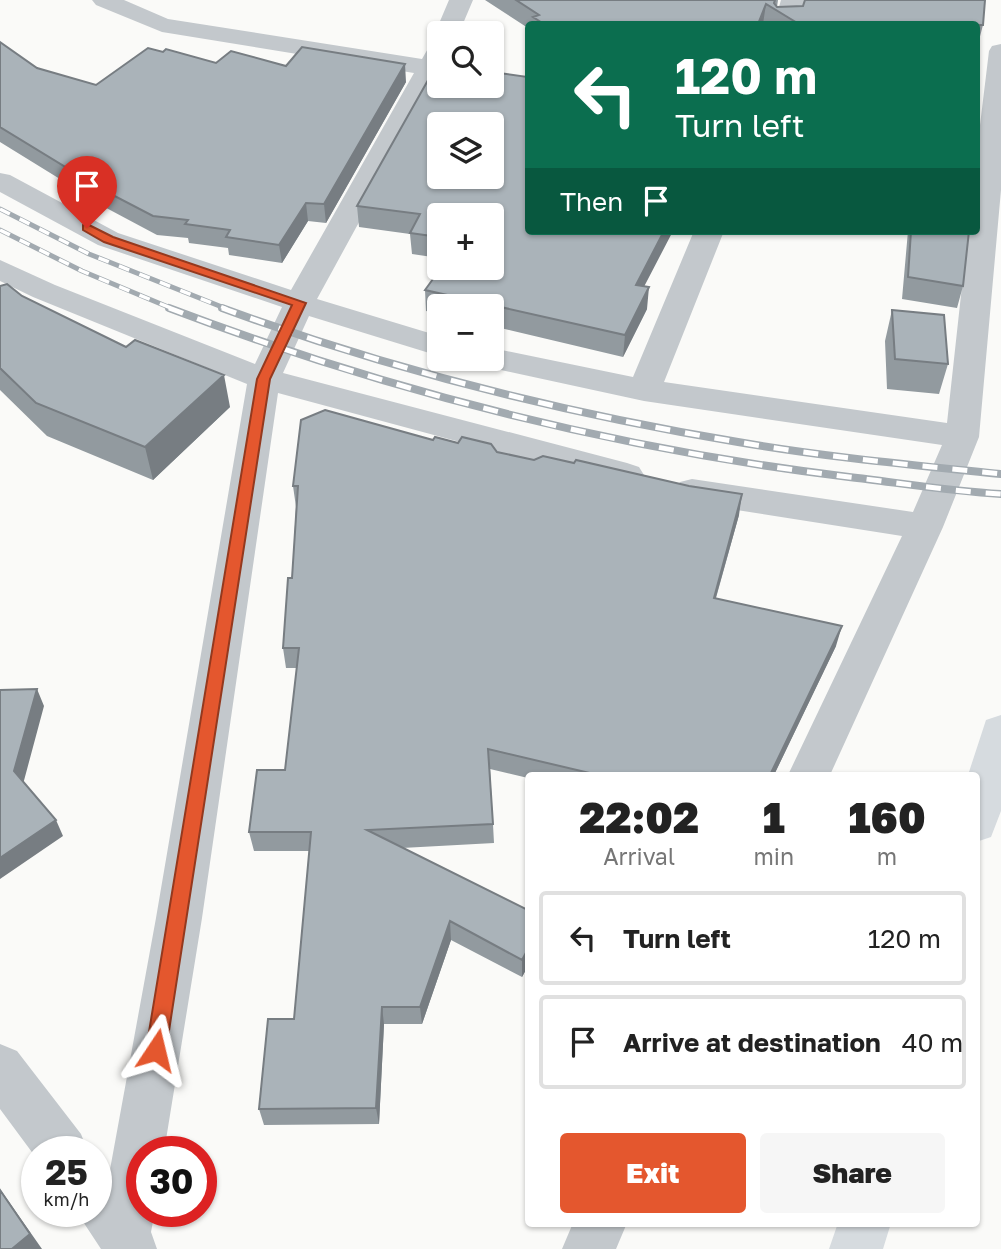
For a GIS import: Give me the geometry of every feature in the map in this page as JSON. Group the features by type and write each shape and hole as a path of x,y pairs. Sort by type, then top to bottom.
{"highway":[{"path":"980,809 1001,732"},
{"path":"856,1249 864,1227"}],"street":[{"path":"104,0 162,25 427,61"},
{"path":"452,21 461,0"},
{"path":"787,21 793,0"},
{"path":"980,228 994,66"},
{"path":"118,1227 179,918 264,379 299,303 427,79"},
{"path":"0,181 108,239 427,342"},
{"path":"644,390 707,235"},
{"path":"810,772 925,527 962,437 979,235"},
{"path":"0,269 44,291 264,379 660,484 925,527"},
{"path":"11,306 44,291"},
{"path":"504,361 644,390 962,437"},
{"path":"0,1068 51,1136"},
{"path":"589,1249 599,1227"}],"building":[{"path":"516,0 775,0 777,7 803,6 805,0 985,0 983,25 980,25 980,21 794,21 766,4 759,21 539,21 533,17 539,15"},
{"path":"0,42 37,68 96,85 148,48 163,52 166,49 216,63 231,51 286,66 302,47 405,64 324,204 306,203 279,245 226,237 230,230 185,224 188,220 153,216 78,177 80,176 0,127"},
{"path":"504,74 525,77 525,235 662,235 636,285 649,287 625,335 504,308 504,294 443,294 425,290 432,280 504,280 504,203 427,203 427,235 410,233 420,214 357,206 427,82 427,98 504,98"},
{"path":"911,235 969,235 963,286 908,277"},
{"path":"7,284 22,296 126,347 135,340 224,375 145,447 36,403 0,368 0,286"},
{"path":"892,310 944,315 948,364 895,359"},
{"path":"325,410 433,440 435,437 458,443 462,437 491,444 497,452 534,460 543,456 574,463 576,460 689,486 742,494 714,598 842,626 771,772 585,772 488,749 493,824 367,830 525,909 525,954 522,960 450,921 420,1007 382,1007 376,1108 259,1109 268,1019 294,1019 311,832 249,832 257,770 285,770 299,648 283,648 288,578 292,578 298,486 293,486 301,420"},
{"path":"37,689 14,771 56,820 0,858 0,690"},
{"path":"0,1190 21,1221 21,1227 25,1227 30,1234 14,1249 0,1249"}],"railway":[{"path":"0,209 89,254 227,309"},
{"path":"0,230 82,271 173,309"},
{"path":"169,308 252,338 419,391 589,433 762,465 925,487 1001,494"},
{"path":"222,308 413,370 607,417 803,452 1001,474"}],"route":[{"path":"87,228 108,239 299,303 264,379 156,1050"}]}
